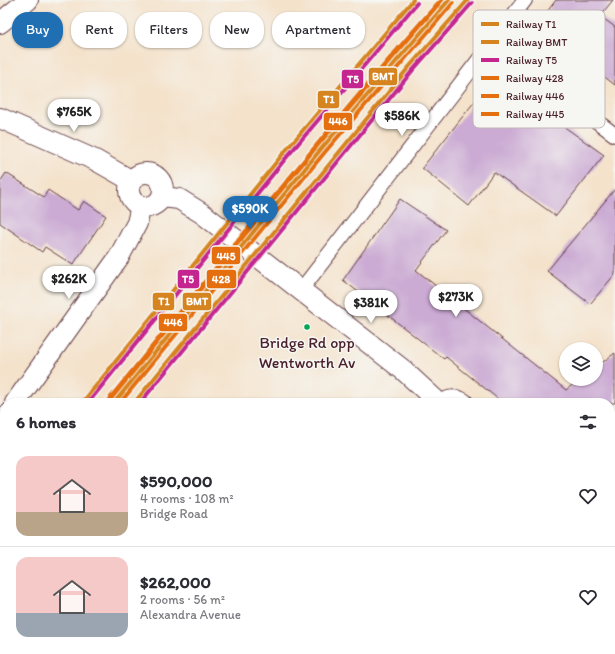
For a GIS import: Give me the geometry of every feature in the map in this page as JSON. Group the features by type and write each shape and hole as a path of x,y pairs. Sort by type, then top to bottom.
{"street":[{"path":"0,23 28,0"},
{"path":"517,10 525,0"},
{"path":"301,290 473,65"},
{"path":"0,118 95,160 132,181"},
{"path":"605,128 615,135"},
{"path":"141,174 152,174 157,176 163,185 164,191 162,197 156,204 146,207 137,204 130,196 129,191 132,181 141,174"},
{"path":"162,197 179,199 203,214 402,369 434,398"},
{"path":"19,398 119,257 137,223 141,206"}],"building":[{"path":"556,0 613,0 605,10 548,10"},
{"path":"605,20 615,27 615,85 605,77"},
{"path":"473,104 473,128 566,128 604,155 556,216 494,172 469,206 422,168"},
{"path":"6,173 44,197 48,190 78,210 84,201 106,216 73,265 45,247 42,252 0,223 0,182"},
{"path":"615,189 615,274 590,304 547,271"},
{"path":"400,199 446,230 416,270 559,384 559,386 566,390 571,386 603,386 603,362 615,353 615,398 497,398 446,357 444,359 343,280"}],"rail line":[{"name":"T1","path":"86,398 282,155 413,0"},
{"name":"446","path":"112,398 317,146 442,0"},
{"name":"BMT","path":"118,398 321,149 449,0"},
{"name":"T1","path":"138,398 409,67 468,0"},
{"name":"T5","path":"92,398 286,158 417,3"},
{"name":"445","path":"110,398 311,151 438,3"},
{"name":"428","path":"124,398 325,152 453,3"},
{"name":"T5","path":"144,398 413,70 472,3"}],"place":[{"name":"Bridge Rd opp Wentworth Av","path":"307,327"}]}
